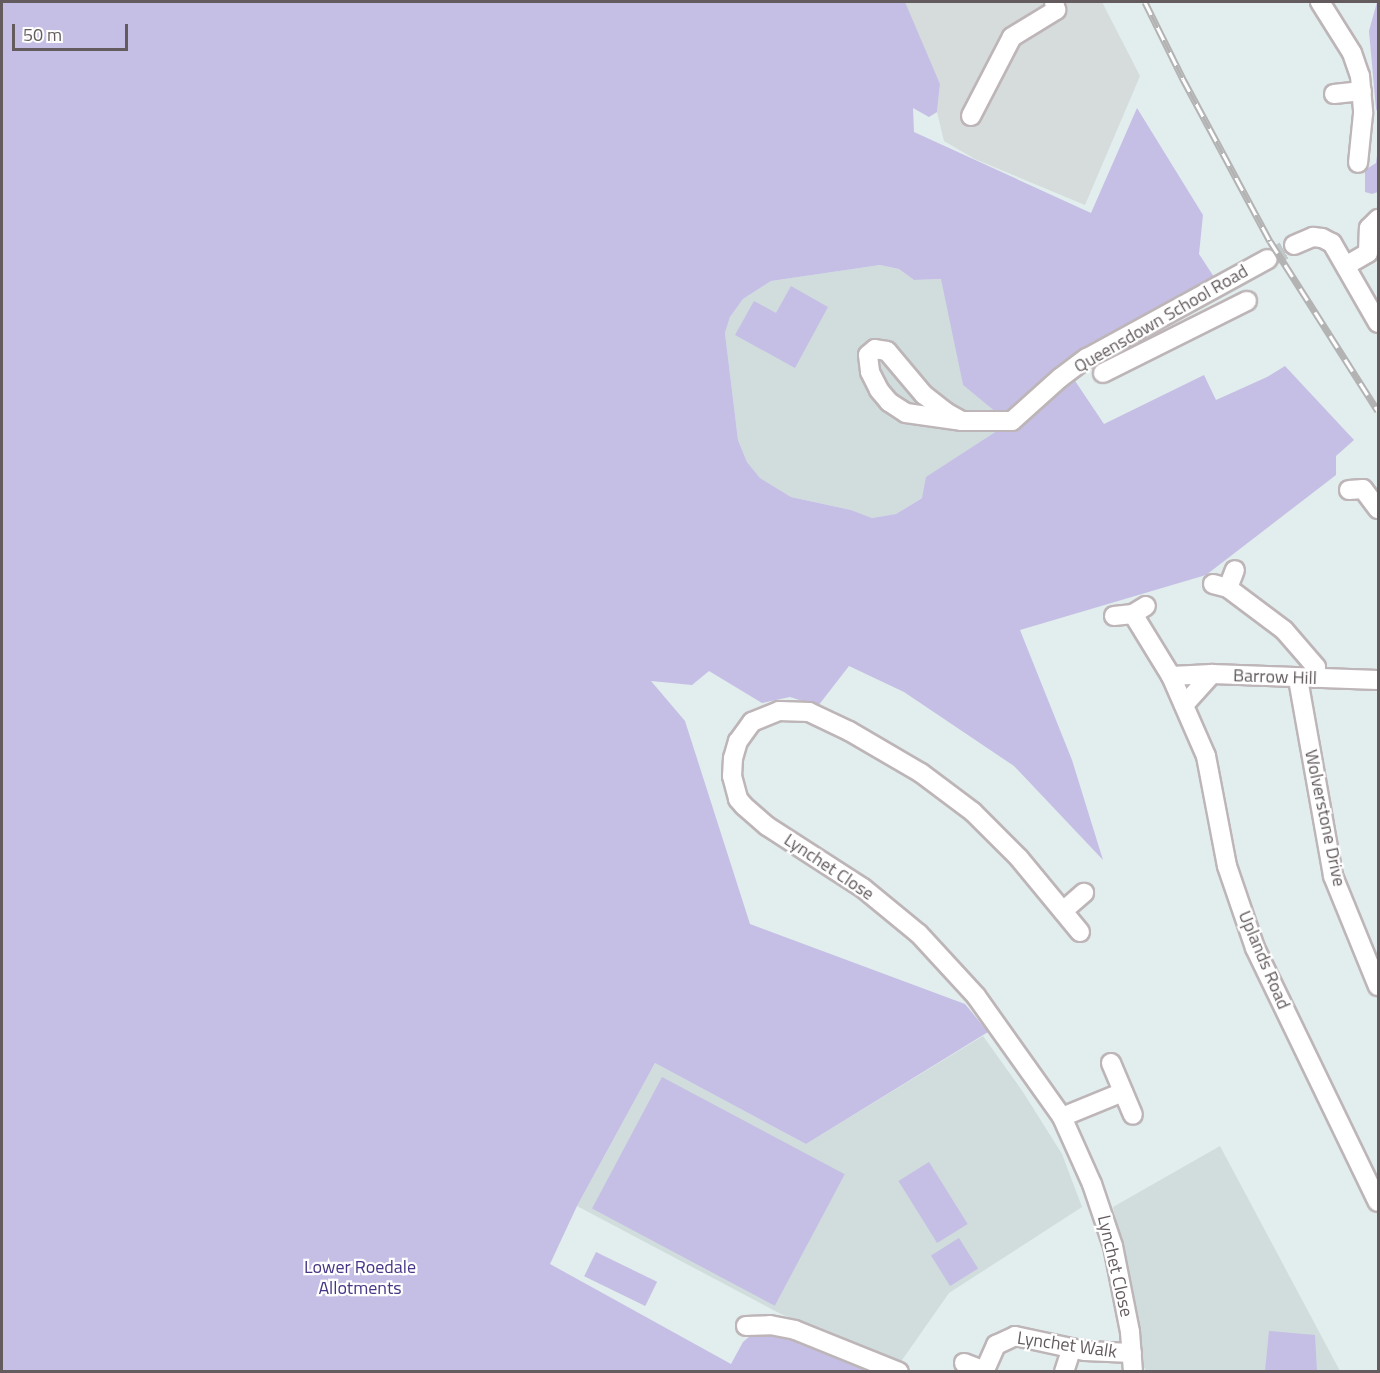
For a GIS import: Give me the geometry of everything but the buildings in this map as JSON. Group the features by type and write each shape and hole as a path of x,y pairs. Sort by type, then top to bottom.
{"street":[{"path":"1320,2 1352,53 1359,70 1363,122 1358,163"},
{"path":"971,116 1012,37 1055,6"},
{"path":"1334,94 1362,92"},
{"path":"1347,265 1368,253 1368,231 1371,224 1378,219"},
{"path":"1294,245 1309,238 1322,238 1335,246 1347,265 1356,301 1378,323"},
{"name":"Queensdown School Road","path":"963,421 946,412 924,395 887,351 875,349 868,355 868,366 876,385 898,409 912,415 963,421 1016,420 1060,378 1087,358 1268,258"},
{"path":"1103,374 1247,301"},
{"path":"1349,490 1363,489 1378,509"},
{"name":"Wolverstone Drive","path":"1235,570 1220,586 1251,603 1296,640 1316,667 1307,679 1333,876 1378,986"},
{"name":"Uplands Road","path":"1113,616 1140,610 1171,676 1206,756 1227,866 1255,948 1378,1202"},
{"path":"1184,705 1212,674"},
{"name":"Barrow Hill","path":"1171,676 1212,674 1375,683"},
{"name":"Lynchet Close","path":"1080,932 1019,858 948,791 824,718 795,710 769,713 746,727 738,741 733,758 732,776 738,799 767,826 863,888 919,934 976,996 1062,1117 1105,1217 1118,1264 1132,1362"},
{"path":"1063,911 1084,892"},
{"path":"1111,1063 1133,1115"},
{"path":"1062,1117 1123,1092"},
{"path":"746,1326 770,1325 795,1330 899,1371"},
{"name":"Lynchet Walk","path":"964,1363 985,1371 996,1346 1011,1336 1028,1337 1132,1362"},
{"path":"1064,1371 1072,1348"}],"shaded area":[{"path":"901,2 1102,2 1140,76 1085,205 975,159 944,141 937,112 940,84"},
{"path":"880,265 899,269 914,280 942,279 963,385 1003,418 1006,425 927,477 923,497 896,514 872,518 851,510 791,497 760,478 747,462 738,440 725,333 730,317 743,299 771,281"},
{"path":"983,1036 1023,1092 1062,1154 1082,1207 949,1293 900,1363 781,1314 577,1206 655,1063 806,1144"},
{"path":"1220,1146 1340,1371 1146,1371 1140,1329 1113,1207"}],"green space":[{"name":"Lower Roedale Allotments","path":"2,2 905,2 940,84 937,112 929,117 913,108 914,132 1091,213 1137,108 1203,215 1199,254 1216,280 1063,363 1104,424 1204,375 1216,400 1267,377 1285,366 1354,440 1336,456 1336,475 1206,575 1020,630 1072,760 1103,860 1014,766 904,692 849,666 818,706 790,697 762,703 709,671 692,685 651,681 685,721 750,924 965,1004 988,1032 806,1144 655,1063 577,1206 550,1264 731,1364 743,1342 750,1336 763,1332 778,1332 882,1371 2,1372","holes":["880,265 899,269 914,280 941,279 963,385 1003,418 1006,425 926,477 922,498 896,514 872,518 851,510 791,497 760,478 747,462 738,440 725,333 730,317 743,299 771,281"]},
{"path":"1378,2 1378,113 1369,31"},
{"path":"1378,148 1378,192 1372,194 1365,192 1365,170 1376,163"},
{"path":"791,286 828,307 795,368 735,335 754,301 776,313"},
{"path":"662,1077 845,1174 775,1306 592,1209"},
{"path":"929,1162 968,1224 937,1243 898,1181"},
{"path":"959,1238 978,1269 950,1286 931,1255"},
{"path":"596,1252 657,1282 645,1306 584,1276"},
{"path":"1269,1331 1315,1335 1317,1371 1265,1371"}],"tunnel":[{"path":"1268,259 1294,245"}],"railway":[{"path":"1145,2 1183,79 1270,241 1378,411"}]}
